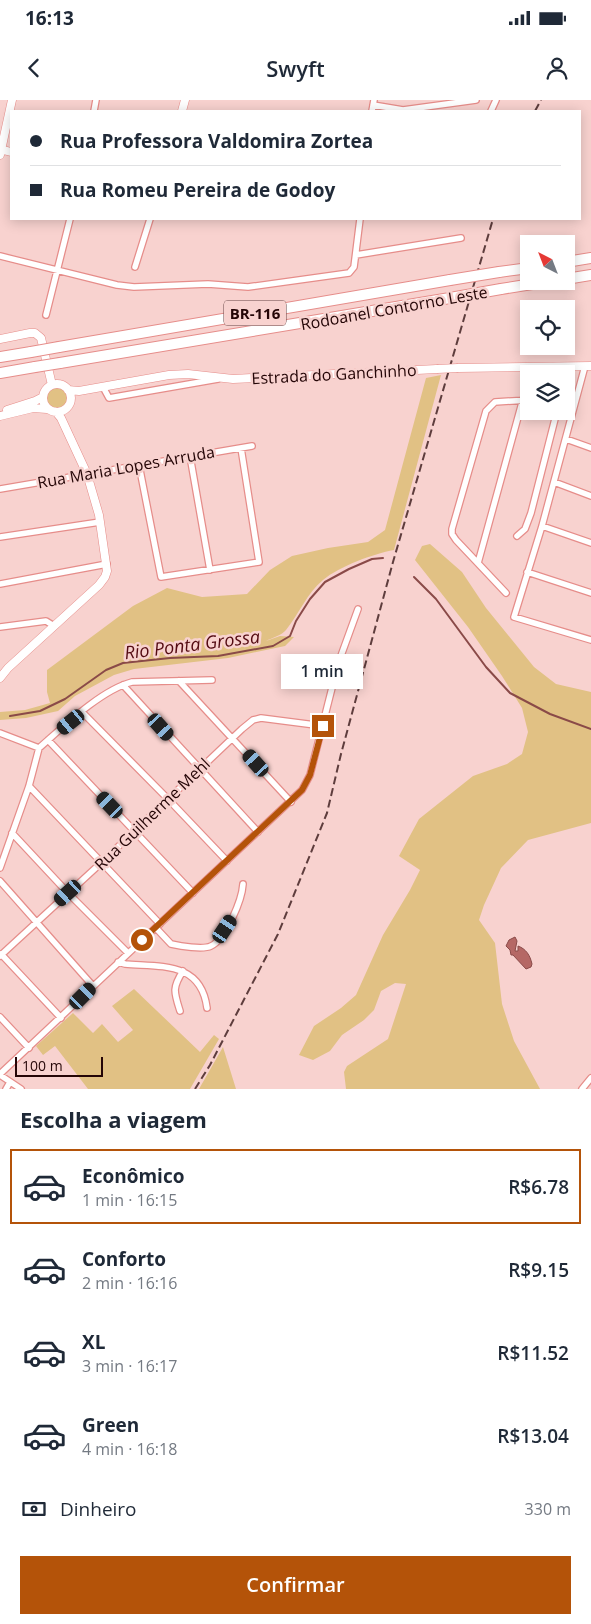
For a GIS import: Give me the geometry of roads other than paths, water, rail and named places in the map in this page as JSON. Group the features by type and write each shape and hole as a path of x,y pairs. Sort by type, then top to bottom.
{"highway":[{"path":"575,261 591,258"},
{"name":"Rodoanel Contorno Leste","path":"0,357 520,269"},
{"path":"575,278 591,275"},
{"name":"Rodoanel Contorno Leste","path":"0,373 520,287"}],"street":[{"path":"1,151 12,100"},
{"path":"405,110 476,100"},
{"path":"373,106 393,110"},
{"path":"46,315 70,220"},
{"path":"135,267 150,220"},
{"path":"0,256 117,285 208,284 248,287 349,273 354,267 360,220"},
{"path":"356,255 461,238"},
{"path":"0,339 30,333 34,333 41,338 52,385"},
{"path":"588,366 514,617 591,640"},
{"name":"Estrada do Ganchinho","path":"575,368 588,366"},
{"name":"Estrada do Ganchinho","path":"68,390 79,391 169,375 188,374 221,379 458,368 520,369"},
{"path":"103,387 109,398 221,379"},
{"path":"47,409 43,397 46,390 52,385 62,385 68,390 71,398"},
{"path":"60,414 68,406 71,398 79,391"},
{"path":"0,414 43,397"},
{"path":"506,593 456,540 452,534 452,529 486,411 495,402 520,400"},
{"path":"0,414 33,408 47,409 60,414 87,474 100,522 107,564 105,577 99,586 8,668 0,678"},
{"path":"478,562 520,420"},
{"path":"517,536 525,528 531,513 555,420"},
{"path":"566,438 591,448"},
{"name":"Rua Maria Lopes Arruda","path":"0,489 252,446"},
{"path":"139,465 161,577 259,562 241,448"},
{"path":"190,456 210,570"},
{"path":"554,482 591,496"},
{"path":"0,537 100,522"},
{"path":"542,526 591,543"},
{"path":"0,584 107,564"},
{"path":"527,572 591,593"},
{"path":"21,1089 0,1075 302,790 310,775 338,664 358,609"},
{"path":"0,627 46,621 54,626"},
{"path":"0,868 29,786 39,748 48,740 82,712 123,685 132,682 212,680"},
{"path":"179,681 233,737 291,802"},
{"path":"123,685 258,832"},
{"path":"82,712 227,861"},
{"name":"Rua Guilherme Mehl","path":"1,955 233,737 256,719 323,726"},
{"path":"0,733 39,748"},
{"path":"48,740 193,893"},
{"path":"29,786 158,926 171,944 205,948 212,946 234,917 243,884"},
{"path":"12,833 128,953"},
{"path":"0,881 93,986"},
{"path":"1,955 62,1018"},
{"path":"118,962 171,967 183,971 194,978 206,998 207,1008"},
{"path":"180,1010 174,992 176,983 183,971"},
{"path":"0,1017 29,1048"},
{"path":"582,1089 591,1078"},
{"path":"6,1089 10,1082"}],"waterway":[{"name":"Rio Ponta Grossa","path":"10,716 40,711 65,699 106,670 123,663 170,658 218,656 273,646 290,636 296,621 310,599 325,582 372,559 383,558"},
{"name":"Rio Ponta Grossa","path":"414,577 436,599 486,667 510,693 550,714 591,729"}],"railway":[{"path":"536,110 541,100"},
{"path":"195,1089 210,1065 278,934 327,813 393,562 493,220"}]}
